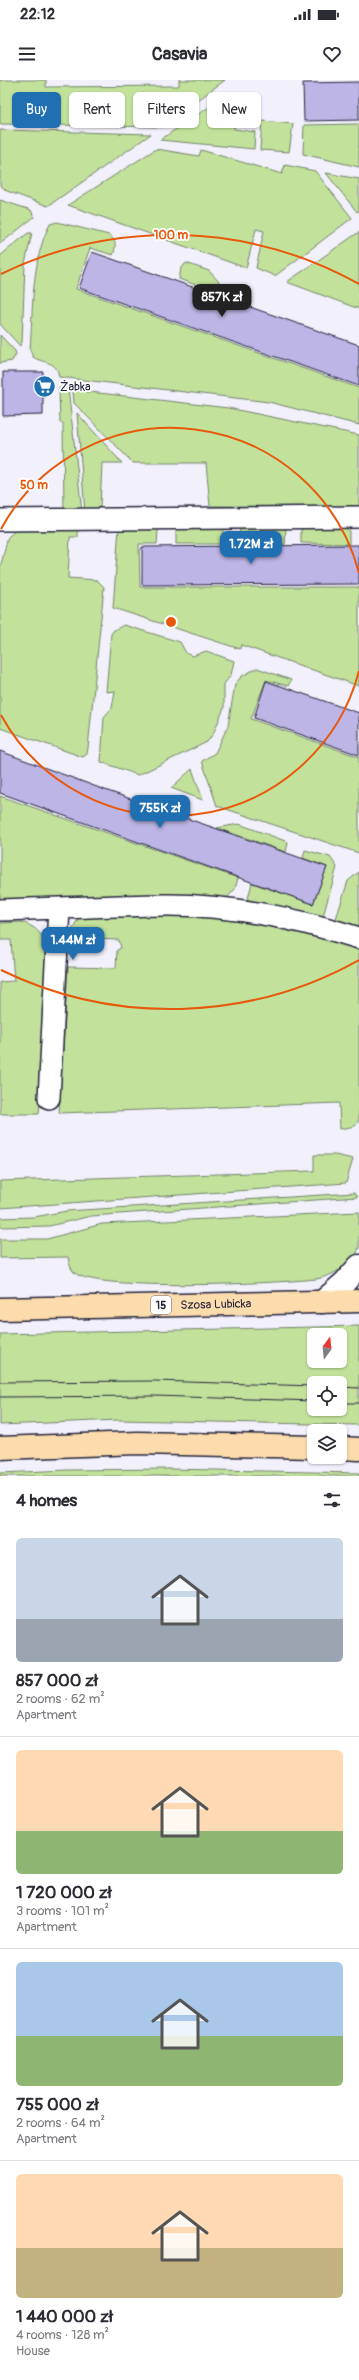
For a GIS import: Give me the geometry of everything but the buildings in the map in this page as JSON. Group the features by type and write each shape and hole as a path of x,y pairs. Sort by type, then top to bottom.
{"main road":[{"name":"Szosa Lubicka","path":"0,1309 359,1301"},
{"path":"0,1448 138,1443 307,1447"},
{"path":"347,1448 359,1449"}],"street":[{"path":"0,520 359,517"},
{"path":"0,910 169,905 209,907 327,928 359,938"},
{"path":"49,1098 59,908"},
{"path":"322,1302 346,1282 359,1266"}],"green space":[{"path":"0,80 46,80 46,87 179,86 179,80 225,80 199,99 199,92 133,92 133,126 125,126 125,92 69,92 69,125 61,125 61,92 12,92 12,124 0,124"},
{"path":"207,108 207,128 234,128 255,132 254,149 160,140 178,128 199,128 199,114"},
{"path":"262,121 293,124 289,152 260,150"},
{"path":"359,124 359,167 303,154 304,125"},
{"path":"0,130 151,134 48,206 7,191 0,185"},
{"path":"156,149 199,156 201,150 282,174 285,165 315,171 352,218 275,276 256,268 264,231 256,229 246,268 68,205"},
{"path":"326,173 359,179 359,211 357,212"},
{"path":"0,200 31,210 34,217 0,244"},
{"path":"57,222 109,235 115,242 113,255 90,248 76,289 359,388 359,425 269,402 59,377 56,368 53,365 33,357 30,350 34,286 39,254 50,224"},
{"path":"359,232 359,309 287,282"},
{"path":"28,233 32,233 25,264 22,342 20,346 0,324 0,256"},
{"path":"186,263 209,271 219,282 216,292 179,279 181,269"},
{"path":"0,335 15,351 16,354 12,361 0,363"},
{"path":"59,388 68,388 82,512 64,513 63,423 60,423"},
{"path":"73,390 228,408 359,435 359,507 210,506 206,463 133,463 74,403"},
{"path":"77,413 122,463 102,463 100,507 85,512"},
{"path":"155,527 158,530 157,544 139,544 140,587 359,587 359,686 241,645 240,649 113,608 119,528"},
{"path":"286,527 285,544 239,543 240,528"},
{"path":"349,527 349,544 301,543 301,528"},
{"path":"78,528 78,537 70,537 68,578 97,580 104,587 88,748 87,754 83,757 0,728 0,568 8,537 16,530"},
{"path":"176,528 223,528 223,544 176,544"},
{"path":"124,625 180,642 186,653 193,656 206,651 234,661 231,675 224,684 224,708 213,734 207,742 138,775 101,762 104,717 112,708 115,691 106,692 111,634 114,630"},
{"path":"257,668 291,680 288,686 266,680 251,719 359,757 359,853 217,806 202,761 215,753 228,726 235,684 242,676"},
{"path":"192,769 203,800 171,788"},
{"path":"0,796 238,878 235,889 225,900 0,904"},
{"path":"239,824 288,842 286,852 217,828"},
{"path":"305,850 330,857 337,867 323,916 319,919 246,906 252,883 313,904 327,867 303,858"},
{"path":"359,872 359,933 334,925 348,881"},
{"path":"81,914 210,914 359,943 359,1120 355,1126 340,1129 339,1103 59,1113 68,967 116,968 117,950 121,948 119,940 67,938"},
{"path":"21,922 28,924 38,931 46,946 49,959 39,1114 0,1114 0,982 14,981 11,940 0,940 0,923"},
{"path":"314,1155 335,1155 353,1159 346,1183 0,1208 0,1181 314,1171"},
{"path":"354,1193 357,1197 91,1216 49,1226 0,1227 0,1218 34,1217 67,1211"},
{"path":"359,1212 359,1247 357,1253 348,1264 336,1272 316,1279 190,1285 117,1283 90,1279 75,1273 69,1263 68,1257 0,1258 0,1239 47,1239 102,1224"},
{"path":"359,1326 359,1425 119,1420 0,1425 0,1334"},
{"path":"169,1469 359,1473 359,1476 0,1476 0,1473 68,1470"}],"tram line":[{"path":"0,1382 155,1381 307,1386"},
{"path":"347,1387 359,1388"},
{"path":"0,1397 155,1396 307,1401"},
{"path":"347,1403 359,1403"}],"place":[{"name":"Żabka","path":"44,387"}]}
